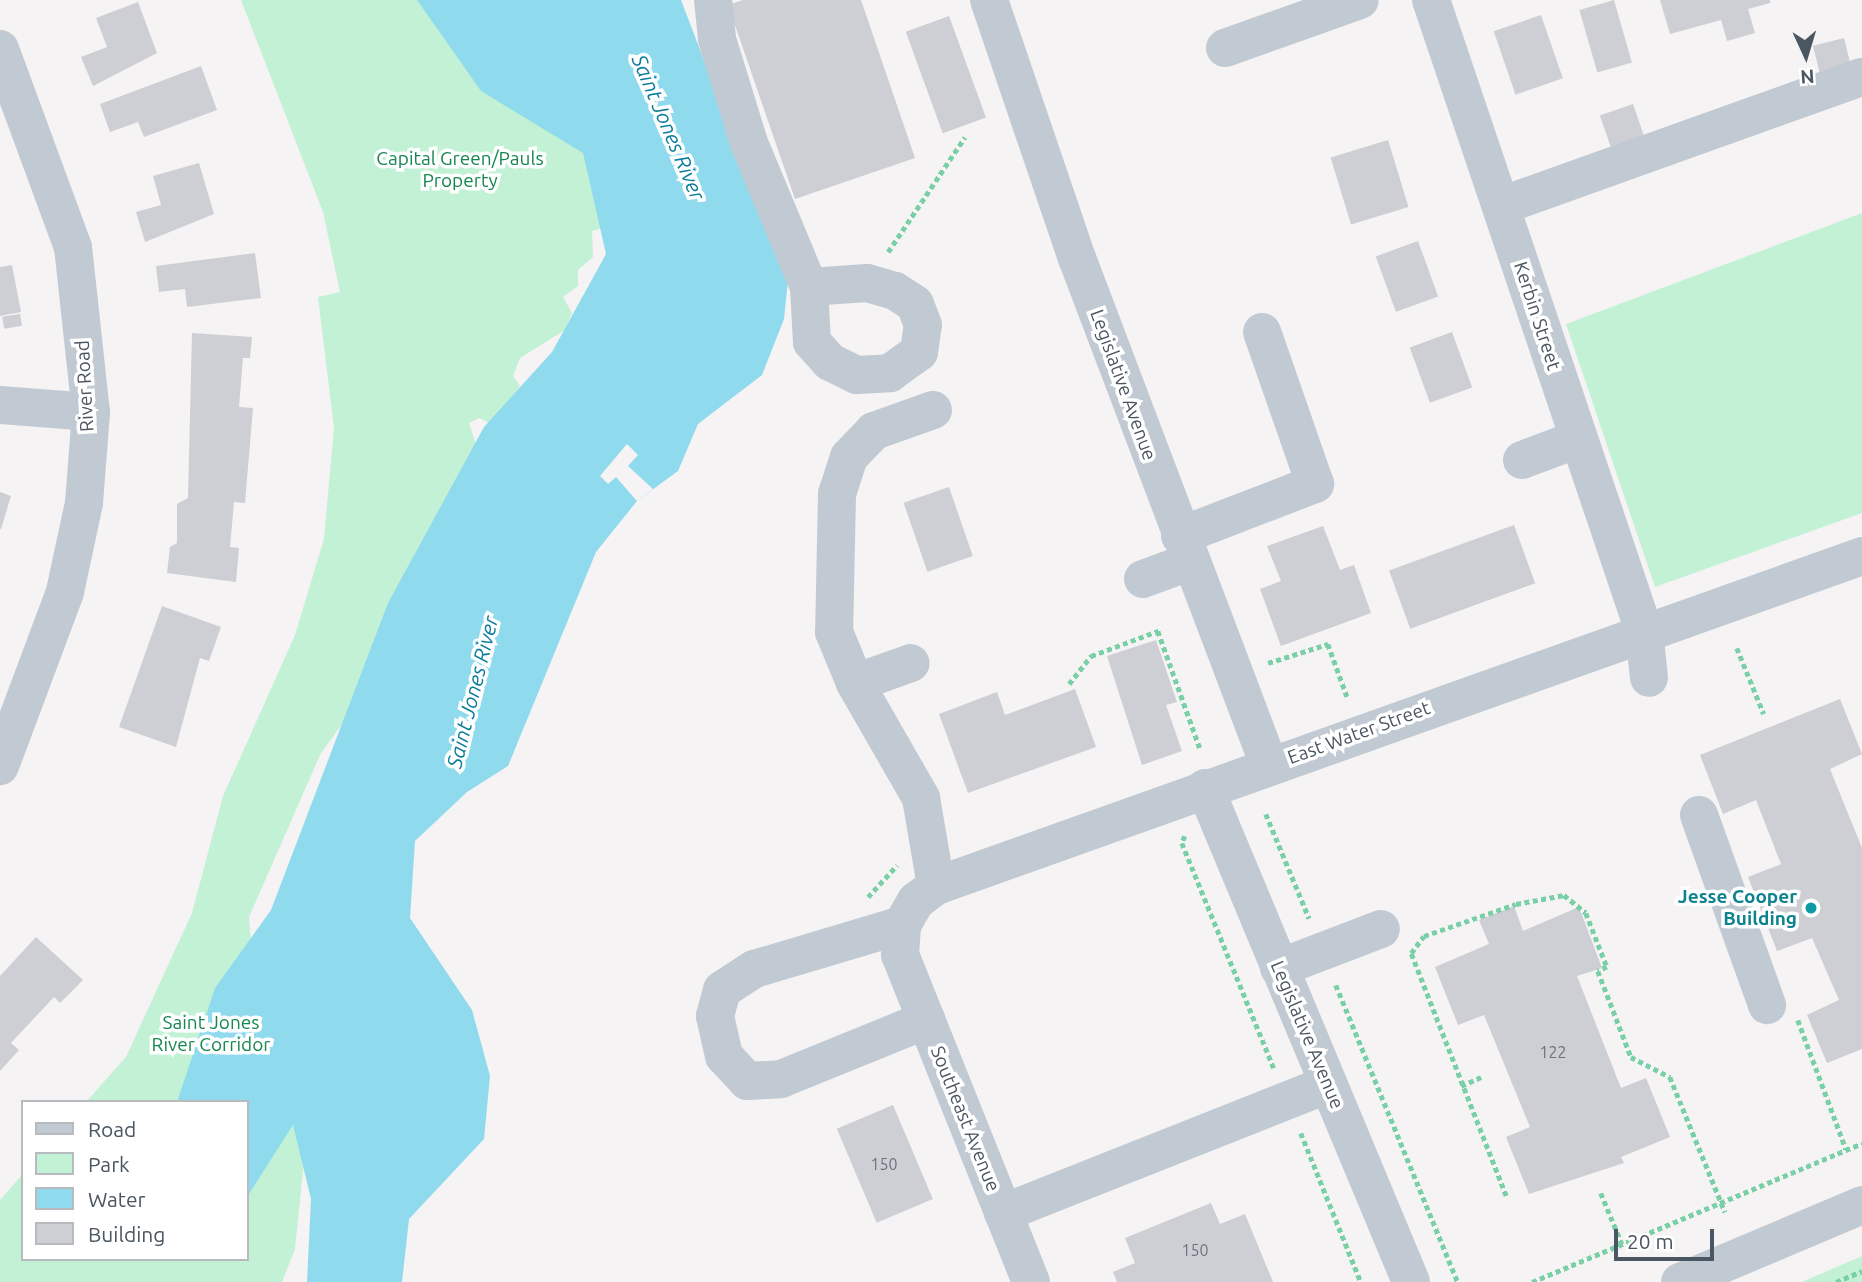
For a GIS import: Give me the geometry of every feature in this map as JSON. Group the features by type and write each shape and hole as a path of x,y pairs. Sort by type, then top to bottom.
{"street":[{"path":"713,0 717,39 749,144 808,287 812,342 830,362 857,375 890,373 919,352 923,325 915,304 867,283 808,287"},
{"name":"Legislative Avenue","path":"989,0 1184,549 1269,765"},
{"path":"1225,48 1360,0"},
{"name":"Kerbin Street","path":"1431,0 1644,631 1649,678"},
{"name":"River Road","path":"0,49 73,247 91,412 84,503 65,592 0,765"},
{"path":"1501,206 1862,77"},
{"path":"1143,579 1184,549 1315,484 1262,332"},
{"path":"0,405 91,412"},
{"path":"933,410 873,432 849,457 837,494 834,632 855,683 921,798 936,886"},
{"path":"1522,460 1578,439"},
{"name":"East Water Street","path":"901,940 936,886 1644,631 1862,556"},
{"path":"855,683 911,663"},
{"name":"Legislative Avenue","path":"1205,788 1411,1282"},
{"path":"1699,815 1782,1012"},
{"path":"1279,968 1381,929"},
{"path":"901,940 754,969 722,990 715,1016 724,1056 747,1081 781,1079 926,1020"},
{"name":"Southeast Avenue","path":"901,940 926,1020 1031,1282"},
{"path":"1003,1213 1328,1084"},
{"path":"1680,1282 1862,1205"}],"path":[{"path":"867,283 965,136"},
{"path":"1069,684 1091,656 1158,631 1201,751"},
{"path":"1256,667 1328,644 1348,699"},
{"path":"1737,648 1764,714"},
{"path":"1266,814 1458,1282"},
{"path":"1187,832 1182,843 1276,1071"},
{"path":"1506,1196 1411,963 1414,946 1516,904 1572,897 1586,913 1607,967 1598,971 1632,1057 1670,1077 1726,1212"},
{"path":"1782,1012 1846,1149"},
{"path":"1461,1086 1481,1077"},
{"path":"1298,1126 1361,1280 1372,1274"},
{"path":"1532,1282 1862,1143"},
{"path":"1601,1193 1622,1244"},
{"path":"1836,1282 1862,1271"}],"green space":[{"name":"Capital Green/Pauls Property","path":"241,0 520,0 621,223 592,231 593,257 578,270 578,286 563,297 572,313 565,330 520,358 513,376 520,386 513,396 520,414 498,427 479,418 469,423 485,473 461,473 414,555 419,619 321,753 249,917 252,950 306,1141 295,1249 282,1282 0,1282 0,1200 21,1176 21,1261 248,1261 248,1100 88,1100 126,1057 192,913 223,796 295,635 324,539 334,428 318,297 340,292 323,212"},
{"path":"1862,213 1862,513 1655,587 1566,324"},
{"path":"1862,1256 1862,1282 1802,1282"}],"water":[{"name":"Saint Jones River","path":"417,0 681,0 788,280 784,319 762,375 698,424 678,471 637,501 596,552 508,766 467,792 415,841 410,918 472,1010 490,1076 484,1139 409,1219 402,1282 307,1282 311,1199 293,1125 248,1195 248,1100 178,1100 215,988 271,910 388,603 484,427 552,352 606,254 583,153 481,91"}],"pier":[{"path":"627,444 638,455 628,466 653,489 637,501 616,477 608,484 600,476"}],"building":[{"path":"743,0 861,0 915,158 795,199 728,5"},
{"path":"1614,0 1632,62 1597,72 1579,10"},
{"path":"1660,0 1770,0 1770,3 1748,9 1755,33 1727,41 1721,20 1670,34"},
{"path":"138,2 157,53 93,86 81,57 107,47 96,18"},
{"path":"1541,15 1563,78 1516,95 1494,31"},
{"path":"949,16 986,117 943,133 906,32"},
{"path":"1844,38 1852,70 1821,78 1813,46"},
{"path":"201,66 217,110 144,137 138,122 110,132 100,104"},
{"path":"1633,104 1644,136 1611,148 1600,115"},
{"path":"1388,140 1408,207 1351,224 1331,158"},
{"path":"199,163 214,214 145,242 136,212 161,205 153,176"},
{"path":"1418,241 1438,296 1396,312 1376,256"},
{"path":"255,253 261,298 187,307 185,289 159,292 156,266"},
{"path":"12,265 21,312 0,316 0,267"},
{"path":"20,314 22,326 4,329 2,317"},
{"path":"1452,332 1472,387 1430,403 1410,347"},
{"path":"192,333 252,337 250,358 243,358 239,407 253,408 245,503 234,502 230,547 239,548 236,582 167,573 170,547 177,543 177,504 188,498"},
{"path":"949,487 973,556 927,572 904,503"},
{"path":"0,492 11,496 1,529 0,529"},
{"path":"1514,525 1535,583 1410,629 1389,570"},
{"path":"1323,526 1340,570 1354,565 1371,613 1281,646 1260,589 1281,581 1267,546"},
{"path":"162,606 221,627 209,661 200,658 176,747 119,727"},
{"path":"1156,640 1177,702 1166,705 1182,751 1142,765 1107,656"},
{"path":"1075,689 1096,747 968,793 939,714 997,692 1005,715"},
{"name":"Jesse Cooper Building","path":"1840,699 1862,754 1830,769 1862,848 1862,1049 1827,1063 1807,1015 1839,1000 1812,938 1777,951 1748,877 1781,864 1756,800 1723,814 1700,755"},
{"path":"1514,906 1523,931 1579,907 1602,968 1577,976 1621,1088 1646,1078 1670,1137 1621,1157 1624,1163 1529,1194 1506,1137 1530,1127 1484,1015 1458,1025 1435,967 1489,944 1479,920"},
{"path":"36,937 83,980 60,1003 54,997 11,1043 19,1050 0,1071 0,976"},
{"path":"893,1105 933,1199 877,1223 837,1129"},
{"path":"1211,1203 1220,1224 1245,1214 1273,1282 1117,1282 1113,1272 1135,1263 1125,1238"}],"place":[{"name":"Jesse Cooper Building","path":"1811,908"}],"park label":[{"name":"Saint Jones River Corridor","path":"211,1034"}]}
